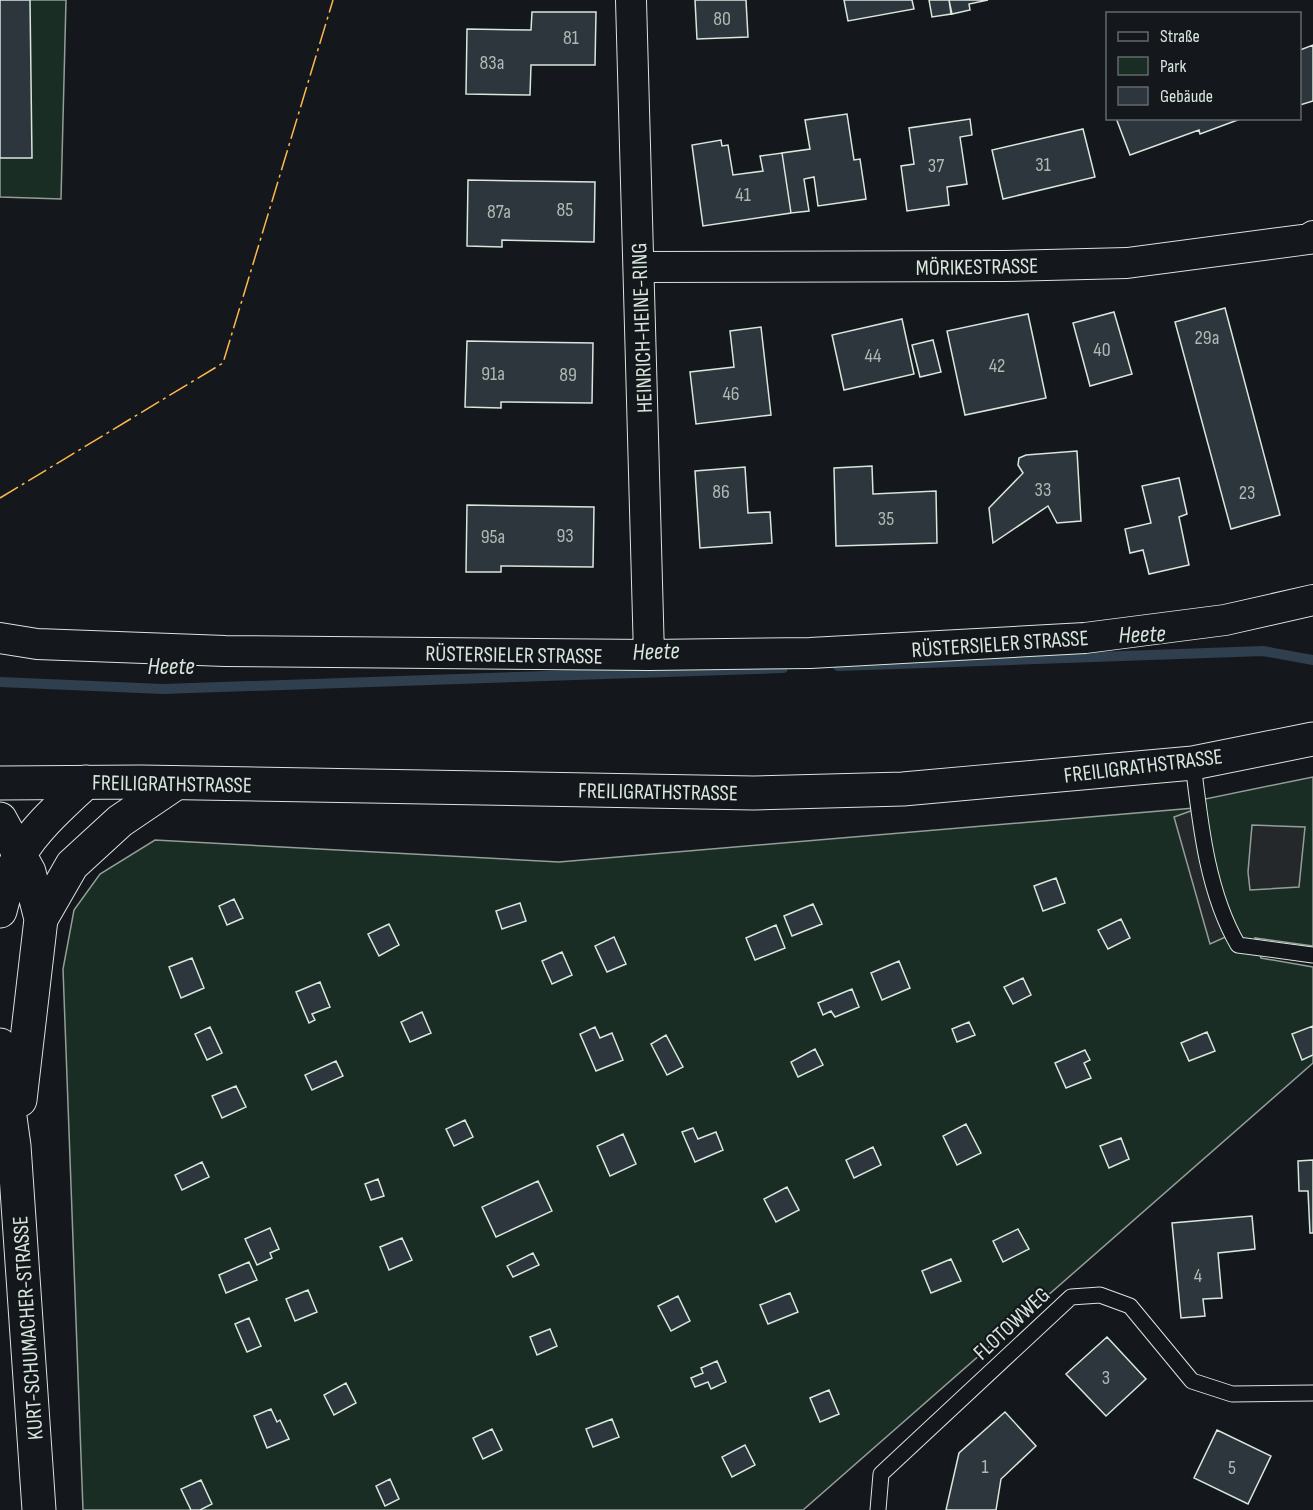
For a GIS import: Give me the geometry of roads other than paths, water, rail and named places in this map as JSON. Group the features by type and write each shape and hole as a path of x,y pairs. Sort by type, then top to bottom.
{"main road":[{"name":"FREILIGRATHSTRASSE","path":"0,783 176,783 754,793 903,789 1193,763 1313,739"},
{"path":"0,910 7,885 21,854 46,820 86,782"},
{"name":"KURT-SCHUMACHER-STRASSE","path":"41,919 72,865 120,821 176,783"},
{"name":"KURT-SCHUMACHER-STRASSE","path":"0,819 29,872 41,919 14,1146"},
{"name":"KURT-SCHUMACHER-STRASSE","path":"0,1045 14,1146 39,1510"}],"street":[{"name":"HEINRICH-HEINE-RING","path":"631,0 649,655"},
{"name":"MÖRIKESTRASSE","path":"639,267 1004,266 1127,263 1313,236"},
{"name":"RÜSTERSIELER STRASSE","path":"0,638 37,644 225,651 649,655 810,654 1085,638 1225,620 1313,600"}],"lane":[{"path":"1193,763 1204,847 1221,904 1238,945 1313,955"},
{"name":"FLOTOWWEG","path":"878,1510 881,1474 1071,1297 1100,1295 1130,1306 1192,1381 1232,1394 1313,1393"}],"waterway":[{"name":"Heete","path":"838,666 1263,651 1313,660"},
{"name":"Heete","path":"0,682 163,689 783,668"}]}
